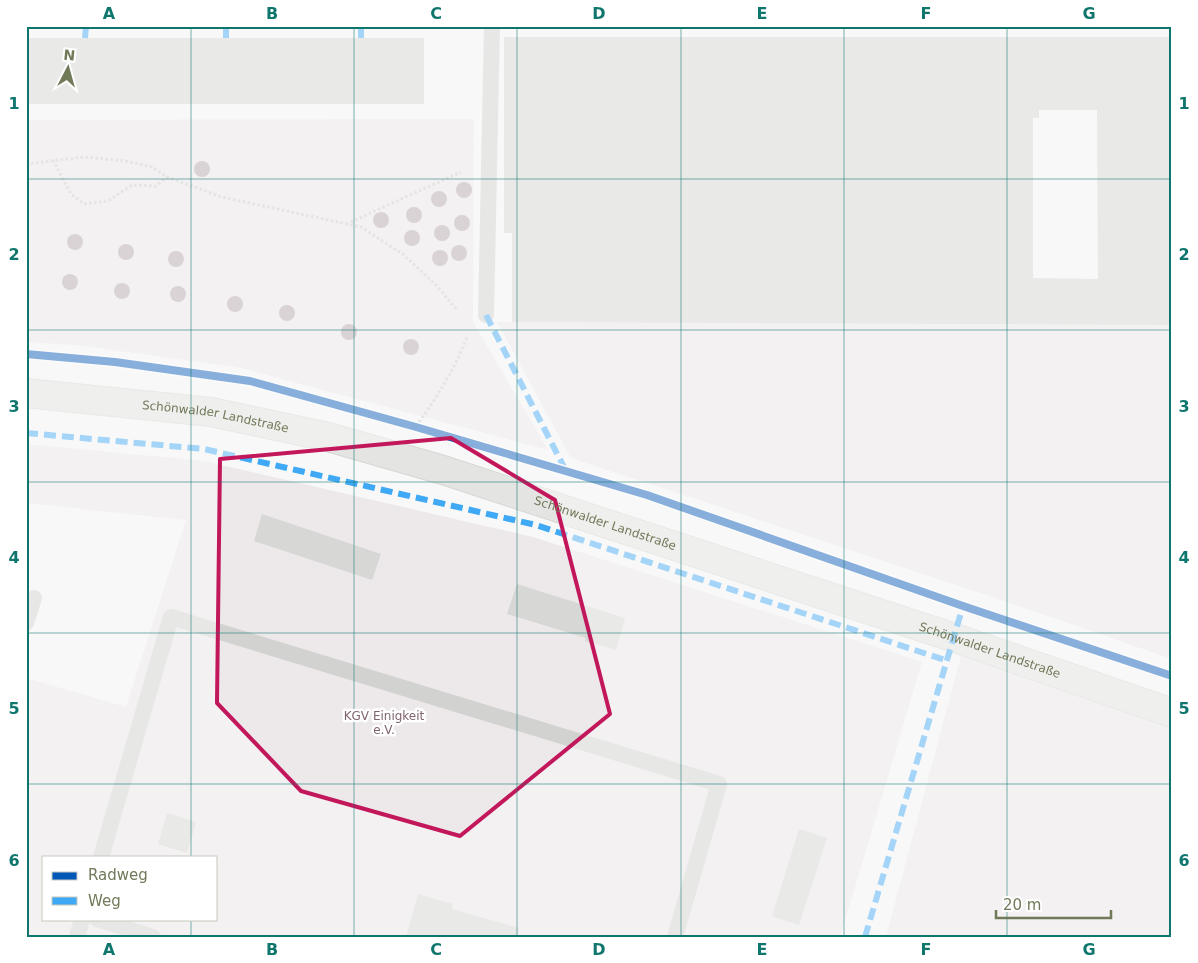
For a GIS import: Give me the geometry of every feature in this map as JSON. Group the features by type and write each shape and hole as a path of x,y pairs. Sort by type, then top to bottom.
{"main road":[{"name":"Schönwalder Landstraße","path":"26,393 211,412 338,440 461,476 955,638 1172,713"}],"lane":[{"path":"486,315 492,26"},
{"path":"26,623 34,598"},
{"path":"101,856 171,617 719,784 675,937"},
{"path":"77,937 82,920"},
{"path":"100,920 153,937"}],"path":[{"path":"26,164 85,157 125,161 152,167 167,177 222,197 361,227 404,255 437,286 460,314"},
{"path":"52,160 72,194 84,204 108,201 132,185 156,186 167,177"},
{"path":"346,224 455,175 489,163"},
{"path":"416,427 438,396 458,359 467,336"}],"highlighted area":[{"path":"451,438 555,500 610,714 460,836 301,791 217,703 220,459"}],"green space":[{"path":"474,119 473,322 548,450 237,367 76,345 26,342 26,120"},
{"path":"497,322 1172,325 1172,659 984,594 571,458"},
{"name":"KGV Einigkeit e.V.","path":"26,444 204,461 533,537 922,662 840,937 26,937 26,678 126,707 186,520 26,503 28,474 26,473"},
{"path":"961,656 1172,729 1172,937 886,937"}],"building":[{"path":"504,37 1172,37 1172,325 512,322 512,233 504,233","holes":["1039,110 1097,110 1098,279 1033,278 1033,118 1039,118"]},
{"path":"26,38 424,38 424,104 26,104"},
{"path":"262,514 381,554 372,580 254,541"},
{"path":"517,584 625,618 616,650 585,641 586,638 507,614"},
{"path":"167,813 196,822 187,853 158,844"},
{"path":"799,829 827,838 799,925 772,916"},
{"path":"418,894 453,904 452,909 519,928 518,937 406,937"}],"marked path":[{"path":"85,38 86,26"},
{"path":"226,26 226,38"},
{"path":"361,26 361,39"},
{"path":"486,315 567,473"},
{"path":"26,433 204,449 536,525 948,661"},
{"path":"865,937 963,606"}],"cycle path":[{"path":"26,354 115,362 250,381 416,427 647,495 963,606 1172,676"}]}
